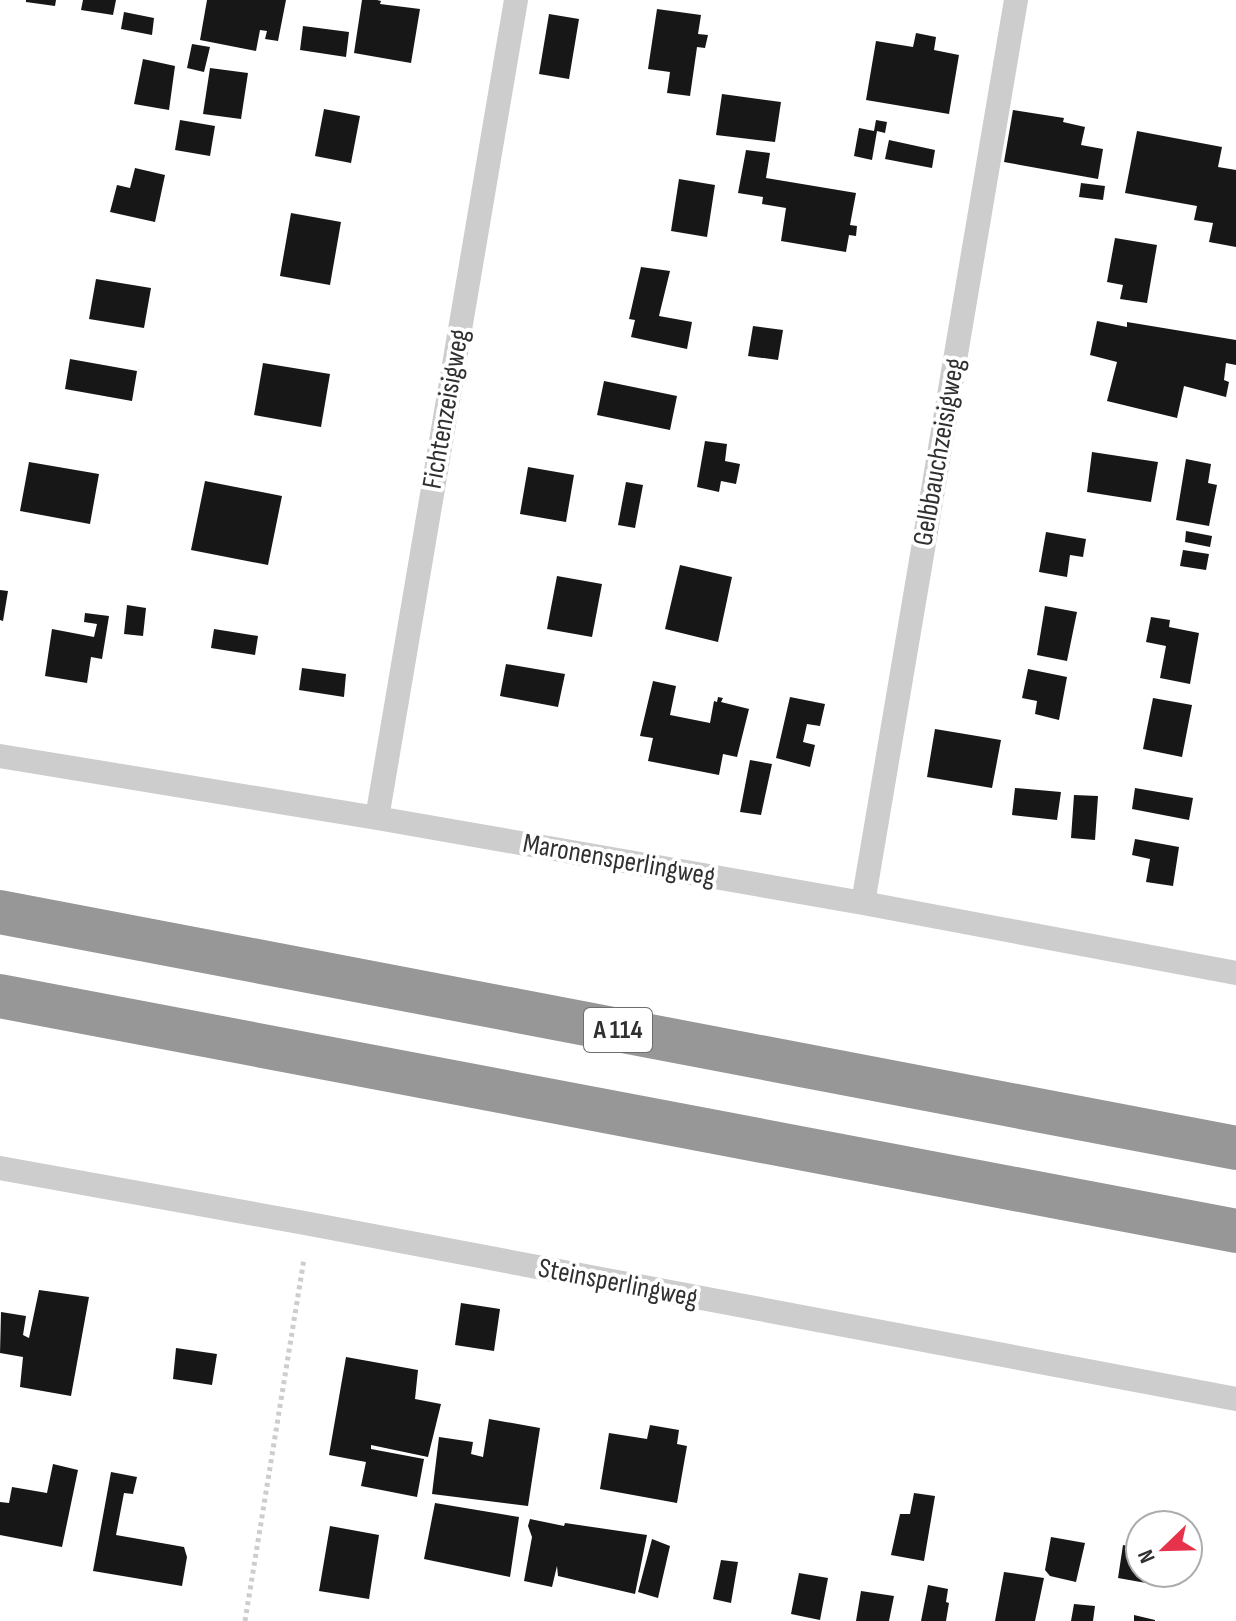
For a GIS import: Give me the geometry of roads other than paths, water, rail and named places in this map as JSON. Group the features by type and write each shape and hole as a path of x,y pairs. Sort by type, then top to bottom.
{"highway":[{"name":"A 114","path":"0,912 1236,1148"},
{"path":"0,996 1236,1231"}],"lane":[{"name":"Fichtenzeisigweg","path":"377,818 516,0"},
{"name":"Gelbbauchzeisigweg","path":"863,903 1016,0"},
{"name":"Maronensperlingweg","path":"0,756 863,903 1236,973"},
{"name":"Steinsperlingweg","path":"0,1168 1236,1399"}]}
